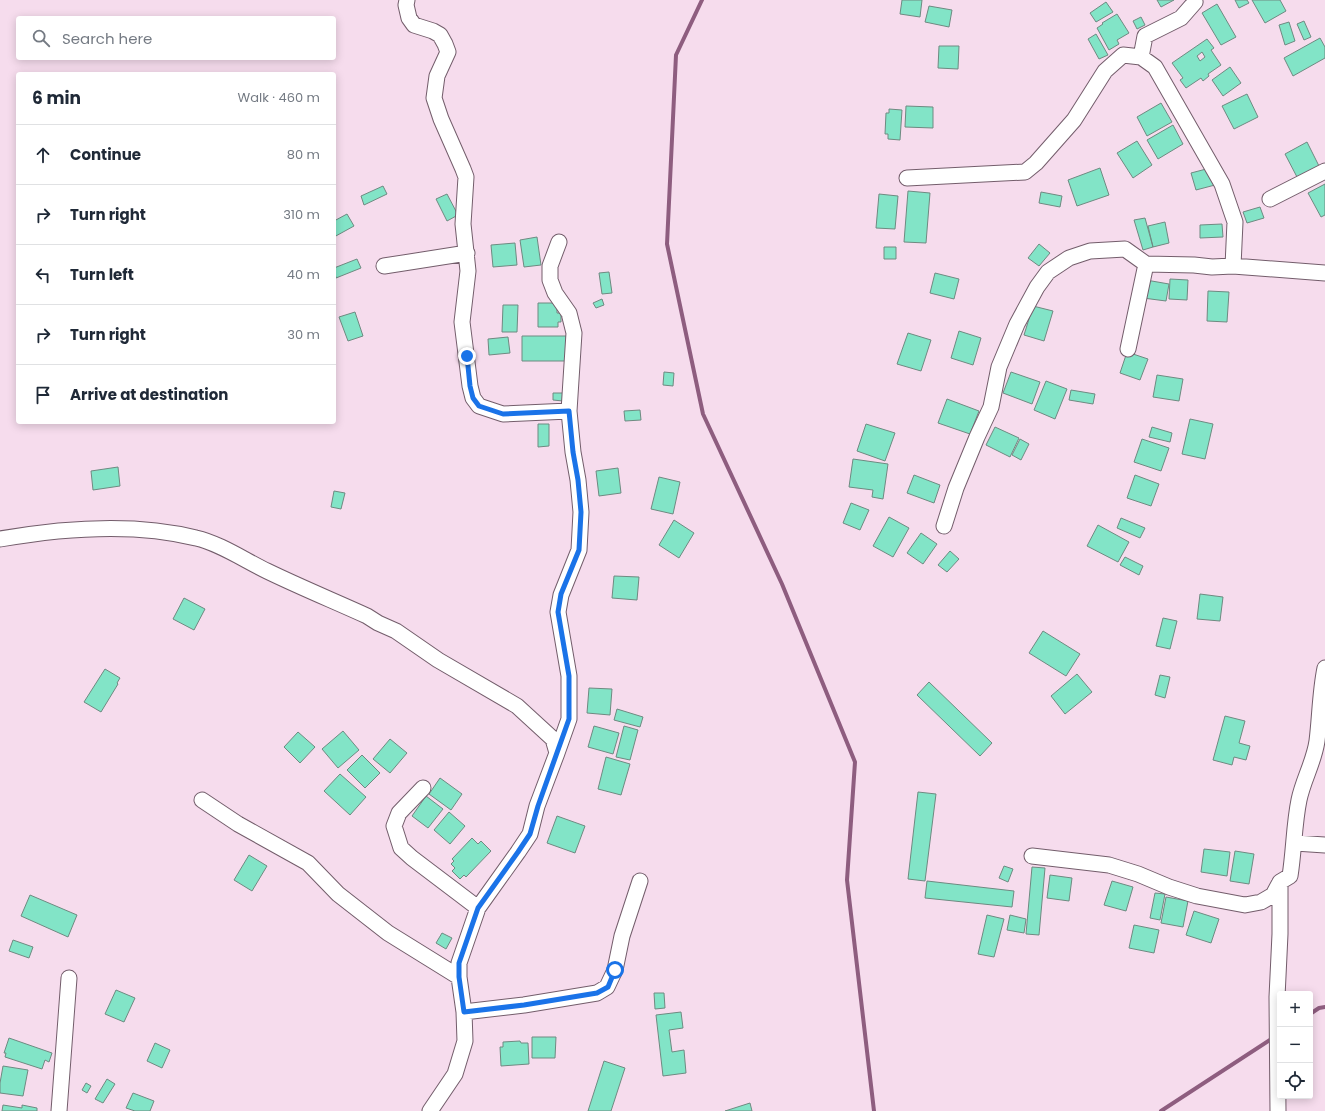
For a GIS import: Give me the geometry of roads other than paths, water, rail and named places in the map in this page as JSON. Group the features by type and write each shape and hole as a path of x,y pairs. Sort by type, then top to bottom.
{"street":[{"path":"407,0 406,5 409,18 414,25 440,35 448,52 437,76 434,98 441,119 464,169 466,177 463,224 468,271 462,322 470,386 473,398 479,406 503,414 569,411"},
{"path":"1141,57 1145,36 1181,18 1195,2 1194,0"},
{"path":"907,178 1025,172 1036,163 1074,120 1105,71 1123,55 1141,57 1155,67 1222,184 1235,222 1233,266"},
{"path":"1270,199 1325,171"},
{"path":"430,1111 455,1074 465,1041 464,1012 459,977 459,963 478,908 530,834 538,806 569,719 569,676 558,612 561,594 579,550 581,512 569,411 574,333 569,313 555,293 550,280 550,266 559,242"},
{"path":"944,526 956,488 991,407 999,367 1017,324 1037,287 1048,272 1069,258 1090,251 1125,249 1146,264 1212,267 1233,266 1325,273"},
{"path":"384,266 467,253"},
{"path":"1128,350 1146,264"},
{"path":"0,539 30,534 89,529 145,529 197,538 228,551 268,572 367,616 396,631 438,660 517,706 553,738 557,753"},
{"path":"1032,856 1109,865 1197,896 1245,905 1261,902 1273,895 1280,882 1290,876 1299,800 1314,757 1325,668"},
{"path":"423,788 399,813 394,826 401,848 478,908"},
{"path":"202,800 238,824 308,864 338,894 388,933 459,977"},
{"path":"1295,843 1325,845"},
{"path":"464,1012 524,1005 597,993 608,987 615,970 622,936 640,881"},
{"path":"1278,1111 1277,997 1280,934 1280,882"},
{"path":"60,1111 69,978"}],"waterway":[{"path":"702,0 676,55 667,244 703,414 782,584 855,762 847,880 874,1111"},
{"path":"1313,1012 1319,1008 1325,1007"},
{"path":"1161,1111 1273,1038"}]}
